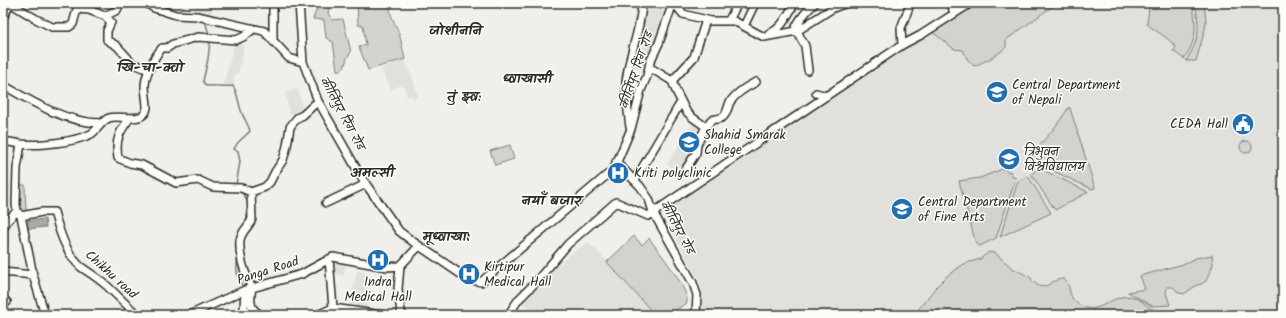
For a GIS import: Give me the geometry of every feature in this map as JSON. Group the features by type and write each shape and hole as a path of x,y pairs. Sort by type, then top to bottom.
{"street":[{"path":"3,15 10,3 52,27 69,27 73,24 77,9 88,6 105,16 111,22 107,31 107,40 116,46 131,63 149,70"},
{"path":"105,16 117,10 121,3"},
{"path":"146,3 154,8 176,15 197,16 264,30 289,58 303,62"},
{"path":"273,3 273,41"},
{"name":"कीर्तिपुर रिंग रोड","path":"299,3 303,62 318,101 366,184 399,230 419,246 468,280 481,282 614,169 631,129 641,90 674,3"},
{"path":"631,129 627,104 626,82 641,17 642,3"},
{"path":"674,3 683,14 711,21 734,20 764,37 796,32 833,8 847,3"},
{"path":"729,20 738,3"},
{"path":"744,26 755,3"},
{"path":"764,37 782,26 795,3"},
{"path":"808,70 805,46 796,32 796,27 809,8 815,3"},
{"path":"902,45 901,28 910,3"},
{"path":"951,3 954,14"},
{"path":"508,315 519,299 534,284 568,244 616,202 648,216 902,45 921,35 971,3"},
{"path":"672,81 694,57 706,20"},
{"path":"3,141 33,145 80,137 90,134 110,118 130,118 142,116 146,111 146,79 154,56 162,48 168,48 173,44 198,37 236,40 251,31 252,28"},
{"path":"649,67 672,81 686,111 706,127"},
{"path":"684,172 696,153 697,144 711,120 725,116 731,100 745,88 756,82"},
{"path":"3,85 26,99 62,117 90,123 102,123"},
{"path":"816,93 827,96"},
{"path":"130,118 117,140 118,158 130,163 142,165 176,183 198,180 213,187 241,188 251,192 265,187 270,182 283,160 290,127 297,118 304,115 318,101"},
{"path":"636,180 681,102"},
{"path":"21,144 17,168 16,204 33,275 45,315"},
{"name":"कीर्तिपुर रोड","path":"616,162 636,180 649,199 654,212 693,283 697,295 696,315"},
{"path":"326,203 366,184"},
{"path":"251,192 252,219 245,228 240,246 251,306 261,315"},
{"name":"Chikhu road","path":"19,214 54,212 62,238 76,261 108,287 126,306 138,315"},
{"path":"3,228 8,220 19,214"},
{"path":"3,233 3,244"},
{"path":"403,315 401,312 398,289 400,266 419,246"},
{"path":"337,315 333,308 329,259 333,257 387,267 400,266"},
{"name":"Panga Road","path":"189,315 249,289 302,274 329,259"},
{"path":"3,272 33,275"},
{"path":"249,289 244,308 249,315"},
{"path":"317,315 333,308 382,315"},
{"path":"3,311 4,315"}],"shaded area":[{"path":"195,3 222,3 223,8 212,9 211,14 195,12"},
{"path":"319,3 330,3 328,13 332,20 343,19 351,52 347,58 344,68 340,71 337,70 333,42 326,38 324,20 313,19"},
{"path":"357,3 390,3 391,15 399,33 405,59 368,70 359,47 366,45 363,25 358,25"},
{"path":"643,3 671,3 647,70 633,67"},
{"name":"त्रिभुवन विश्वविद्यालय","path":"975,3 1283,3 1283,315 702,315 702,294 700,283 660,209 883,60"},
{"path":"975,3 1057,3 1006,40 1006,47 999,53 974,66 967,59 963,50 954,49 931,31"},
{"path":"1146,3 1192,3 1195,18 1194,39 1184,59 1173,51 1176,48 1170,41 1147,24 1149,7"},
{"path":"1195,3 1204,3 1206,21 1205,29 1196,61 1186,61 1194,46 1198,33 1198,20"},
{"path":"243,40 243,55 238,73 235,74 233,86 223,85 235,42"},
{"path":"405,59 419,96 413,99 412,95 407,97 403,84 391,90 381,70 391,64"},
{"path":"298,89 303,111 289,114 286,92"},
{"path":"1069,107 1095,188 1092,189 1040,165 1031,152 1052,131"},
{"name":"Shahid Smarak College","path":"693,123 702,129 681,174 667,164"},
{"path":"1246,141 1250,143 1252,147 1250,151 1246,153 1242,151 1240,147 1242,143"},
{"path":"510,145 514,159 495,165 490,151"},
{"path":"1005,168 1007,172 1010,171 1013,177 1016,178 996,238 980,246 976,244 959,181 980,178"},
{"path":"1039,168 1088,192 1055,210 1031,174"},
{"path":"1028,176 1051,213 1000,237 1018,181"},
{"path":"19,185 25,185 26,212 20,212"},
{"path":"45,219 46,227 27,229 26,221"},
{"path":"634,236 642,245 649,238 684,289 687,297 687,303 668,315 655,315 607,262"},
{"path":"588,242 655,315 525,315 530,310 519,299 574,251"},
{"path":"989,252 995,253 1012,268 1030,277 1039,286 1047,286 1054,281 1064,279 1067,282 1073,300 1081,306 1095,308 1126,296 1139,299 1154,310 1168,315 914,315 936,287 948,275 964,264 980,259"},
{"path":"1212,255 1213,265 1206,281 1184,294 1179,293 1173,287 1167,287 1166,293 1170,305 1152,306 1128,292 1145,289 1140,276 1183,264 1196,258"},
{"path":"334,259 346,261 344,276 335,274 335,270 332,269"},
{"path":"357,271 365,271 365,279 370,279 366,311 350,306"}],"waterway":[{"path":"206,24 209,35"},
{"path":"210,41 203,81 206,86 233,86 250,131 239,141 234,149 238,151 240,162 236,185"},
{"path":"242,192 249,204 246,222"},
{"path":"238,256 238,278 245,288"}],"place":[{"name":"Central Department of Nepali","path":"997,92"},
{"name":"CEDA Hall","path":"1243,124"},
{"name":"Shahid Smarak College","path":"689,142"},
{"name":"त्रिभुवन विश्वविद्यालय","path":"1009,159"},
{"name":"Kriti polyclinic","path":"618,173"},
{"name":"Central Department of Fine Arts","path":"902,209"},
{"name":"Indra Medical Hall","path":"378,260"},
{"name":"Kirtipur Medical Hall","path":"469,274"}],"district":[{"name":"जोशीननि","path":"455,31"},
{"name":"खि-चा-क्वो","path":"150,68"},
{"name":"ध्वाखासी","path":"527,79"},
{"name":"तुं झ्वः","path":"464,97"},
{"name":"अमल्सी","path":"372,173"},
{"name":"नयाँ बजार","path":"551,201"},
{"name":"मूध्वाखा:","path":"446,237"}]}
